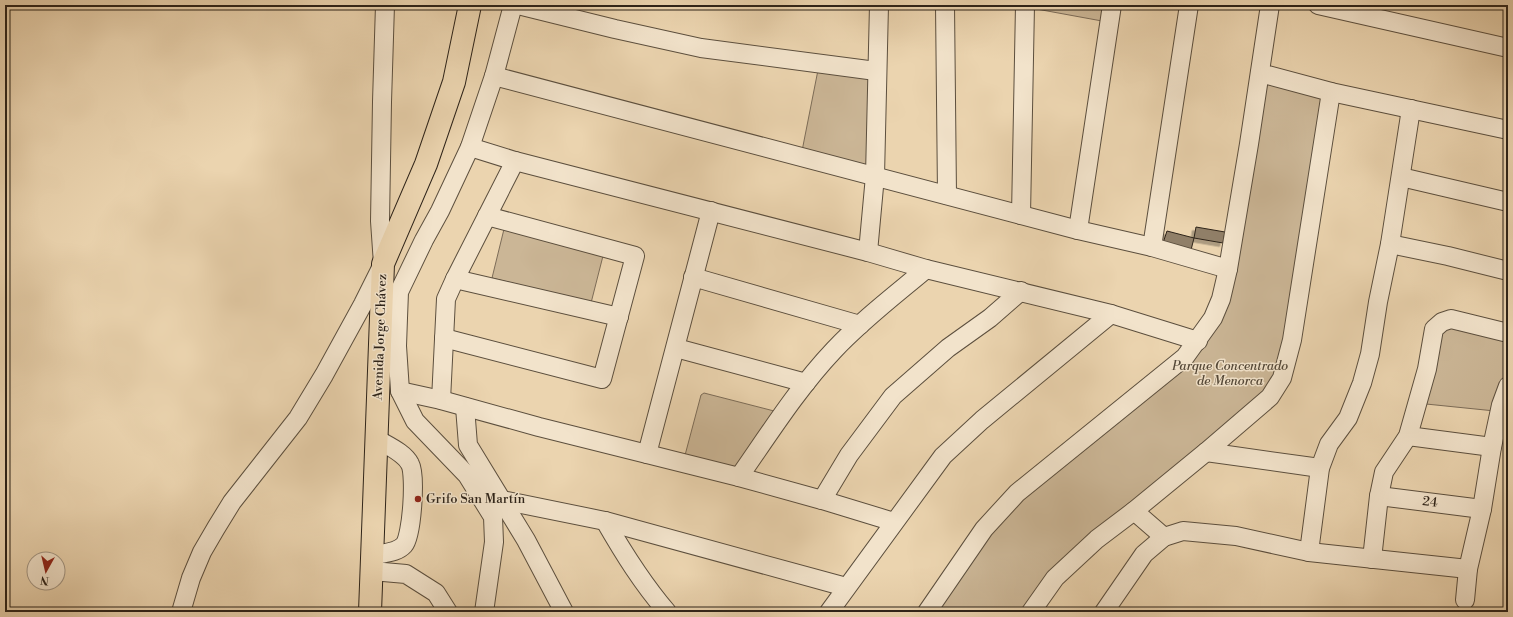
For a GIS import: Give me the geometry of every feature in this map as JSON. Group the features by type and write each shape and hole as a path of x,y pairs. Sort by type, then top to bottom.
{"main road":[{"name":"Avenida Jorge Chávez","path":"370,612 383,264 426,164 454,82 470,5"}],"street":[{"path":"181,612 191,578 202,552 232,502 298,418 363,304 383,264 380,221 382,102 386,5"},
{"path":"484,612 494,542 493,516 467,475 415,421 400,391 397,346 399,292 424,240 440,212 470,146 494,76 513,5"},
{"path":"518,5 701,48 876,71"},
{"path":"868,252 875,176 878,5"},
{"path":"945,5 946,195"},
{"path":"1021,215 1024,5"},
{"path":"1078,230 1112,5"},
{"path":"1152,247 1189,5"},
{"path":"927,612 984,529 1017,493 1185,357 1198,341 1213,318 1221,299 1228,269 1270,5"},
{"path":"1318,5 1508,48"},
{"path":"1260,73 1331,92 1508,130"},
{"path":"494,76 1078,230 1152,247 1228,269"},
{"path":"1031,612 1055,578 1097,539 1206,452 1270,397 1282,378 1292,340 1331,92"},
{"path":"1309,552 1320,468 1329,444 1348,418 1362,383 1370,354 1401,177 1410,109"},
{"path":"470,146 515,161 868,252 926,269 1111,314 1198,341"},
{"path":"441,400 446,300 454,279 515,161"},
{"path":"1401,177 1508,202"},
{"path":"647,454 711,212"},
{"path":"444,338 602,380 635,256 487,216"},
{"path":"1390,244 1448,256 1508,271"},
{"path":"740,477 806,383 833,350 860,324 926,269"},
{"path":"693,277 860,324"},
{"path":"454,279 619,316"},
{"path":"822,500 849,456 894,396 948,348 990,318 1021,291"},
{"path":"829,612 944,456 982,420 1111,314"},
{"path":"1372,559 1379,496 1384,472 1408,436 1426,369 1434,329 1442,322 1451,319 1508,333"},
{"path":"676,348 806,383"},
{"path":"1465,600 1468,569 1482,509 1492,447 1501,405 1508,386"},
{"path":"400,391 441,400 547,429 740,477 894,522"},
{"path":"464,407 468,445 526,540 564,612"},
{"path":"1408,436 1492,447"},
{"path":"372,563 400,549 406,544 410,533 414,476 410,463 401,454 376,438"},
{"path":"1206,452 1320,468"},
{"name":"24","path":"1379,496 1482,509"},
{"path":"502,500 605,521 846,587"},
{"path":"1134,511 1164,537"},
{"path":"605,521 646,587 667,612"},
{"path":"621,549 638,530"},
{"path":"1104,612 1144,554 1164,537 1183,531 1236,536 1309,552 1468,569"},
{"path":"372,563 406,574 436,593 448,612"}],"green space":[{"path":"1031,5 1105,5 1102,21 1031,8"},
{"path":"818,70 868,77 871,83 870,161 863,167 802,151"},
{"name":"Parque Concentrado de Menorca","path":"1265,83 1320,92 1323,100 1283,351 1274,376 1258,401 1023,612 934,612 999,520 1211,335"},
{"path":"505,225 604,252 591,303 492,278"},
{"path":"1446,325 1508,339 1508,377 1495,411 1426,404 1441,329"},
{"path":"704,393 778,412 738,469 684,459 701,395"}],"building":[{"path":"1196,227 1225,232 1223,243 1194,238"},
{"path":"1167,231 1194,238 1191,250 1163,243"}],"place":[{"name":"Grifo San Martín","path":"418,499"}]}
